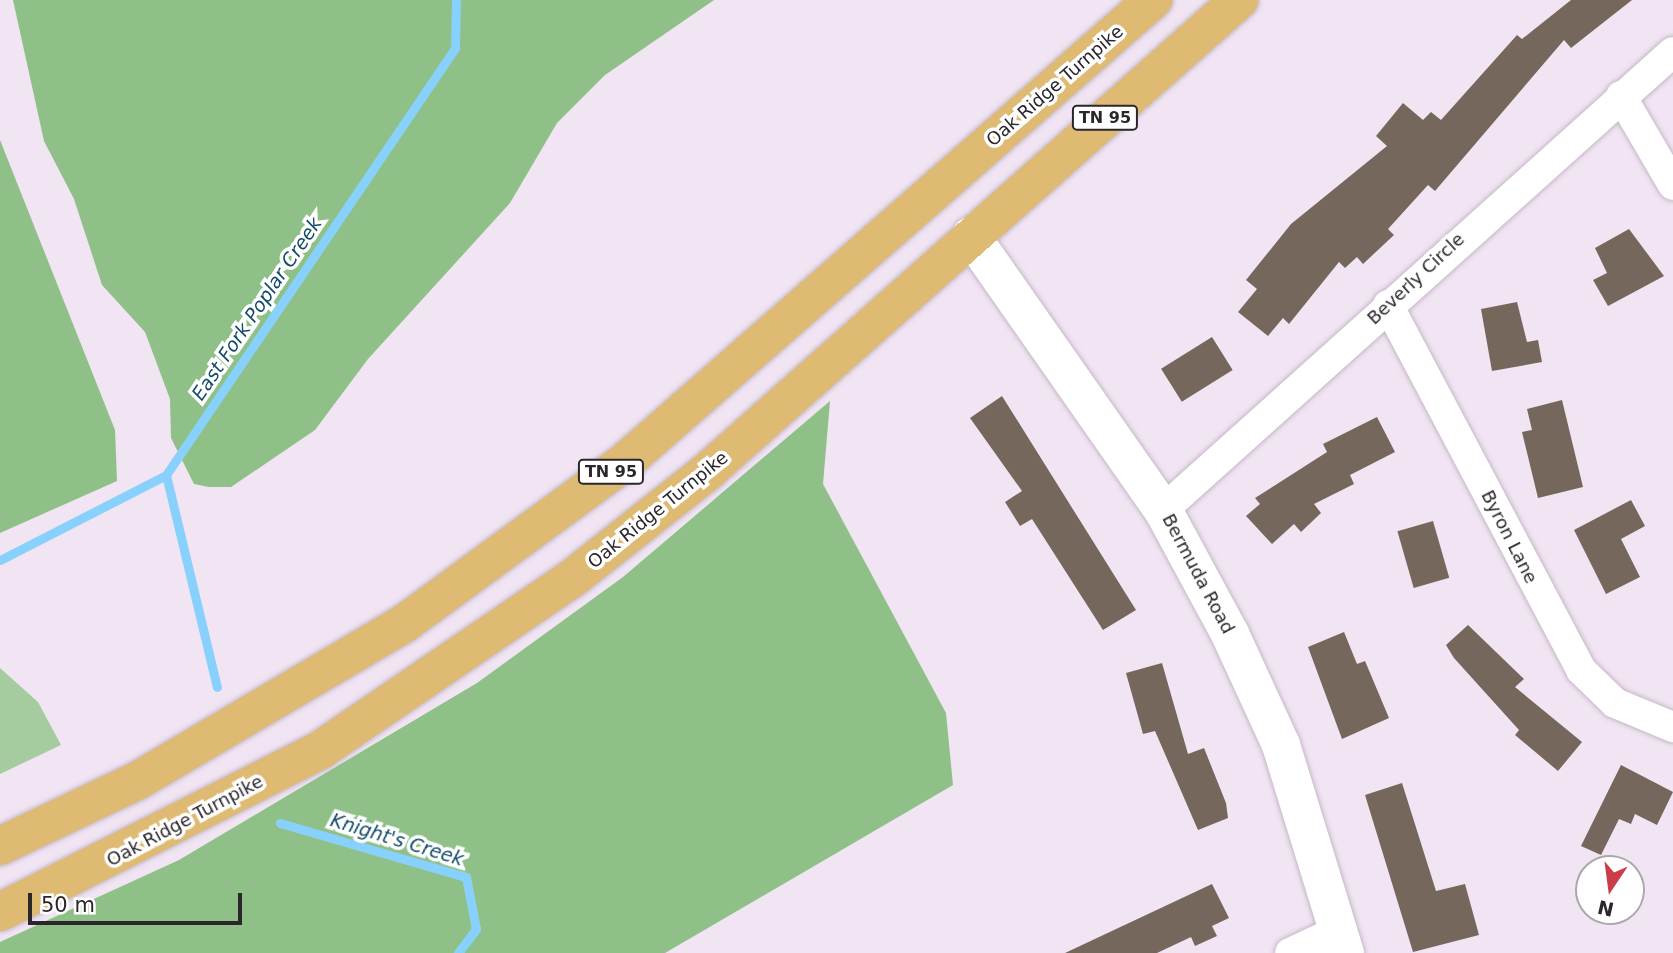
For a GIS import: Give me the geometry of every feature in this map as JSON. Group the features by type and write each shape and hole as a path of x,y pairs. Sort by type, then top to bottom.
{"highway":[{"name":"Oak Ridge Turnpike","path":"0,846 162,767 405,624 625,462 1153,0"},
{"name":"Oak Ridge Turnpike","path":"0,912 198,817 321,749 437,674 708,471 1239,0"},
{"path":"938,189 971,236"}],"street":[{"name":"Beverly Circle","path":"1163,510 1388,305 1673,52"},
{"path":"1621,96 1673,185"},
{"name":"Bermuda Road","path":"971,236 1163,510 1280,745 1342,942"},
{"name":"Byron Lane","path":"1388,305 1581,670 1615,703 1673,727"},
{"path":"1290,953 1342,942"}],"green space":[{"path":"13,0 714,0 605,75 557,123 510,203 368,359 315,430 231,487 209,487 194,484 171,438 170,399 145,332 102,285 74,199 44,141"},
{"path":"0,140 115,430 117,481 0,533"},
{"path":"830,401 823,484 946,713 953,785 665,953 0,953 0,942 179,860 477,683 623,577"},
{"path":"0,668 38,702 61,745 0,774"}],"building":[{"path":"1571,0 1632,0 1571,48 1564,40 1435,191 1428,185 1388,229 1394,235 1363,264 1357,257 1345,268 1339,262 1289,324 1283,318 1268,336 1238,312 1257,289 1246,280 1291,224 1387,146 1376,136 1403,103 1423,120 1431,112 1441,120 1517,35 1522,39"},
{"path":"1629,229 1664,276 1608,306 1593,280 1607,273 1595,248"},
{"path":"1517,302 1527,342 1538,340 1542,362 1492,371 1481,309"},
{"path":"1212,337 1233,370 1182,402 1161,369"},
{"path":"1002,396 1136,610 1103,630 1032,519 1020,526 1005,502 1022,491 970,418"},
{"path":"1562,400 1583,487 1538,498 1522,432 1532,430 1527,409"},
{"path":"1377,417 1395,452 1350,475 1354,484 1314,504 1321,513 1301,532 1294,524 1272,544 1246,516 1260,504 1255,498 1327,452 1323,444"},
{"path":"1631,500 1645,526 1621,539 1640,577 1606,594 1574,530"},
{"path":"1433,521 1449,578 1414,588 1397,531"},
{"path":"1468,625 1524,679 1515,687 1582,742 1558,771 1515,735 1519,730 1454,658 1446,645"},
{"path":"1344,632 1357,664 1365,661 1389,718 1342,739 1308,647"},
{"path":"1162,663 1188,754 1204,748 1226,803 1228,818 1198,830 1155,731 1143,734 1126,673"},
{"path":"1621,765 1673,792 1657,825 1635,814 1631,824 1619,819 1601,855 1581,846"},
{"path":"1402,783 1436,891 1465,884 1479,935 1413,952 1365,795"},
{"path":"1212,884 1229,918 1212,926 1217,936 1195,946 1191,937 1157,953 1065,953"}],"waterway":[{"name":"East Fork Poplar Creek","path":"0,560 166,475 455,48 456,0"},
{"name":"Knight's Creek","path":"166,475 217,687"},
{"name":"Knight's Creek","path":"280,823 466,877 476,929 458,953"}]}
